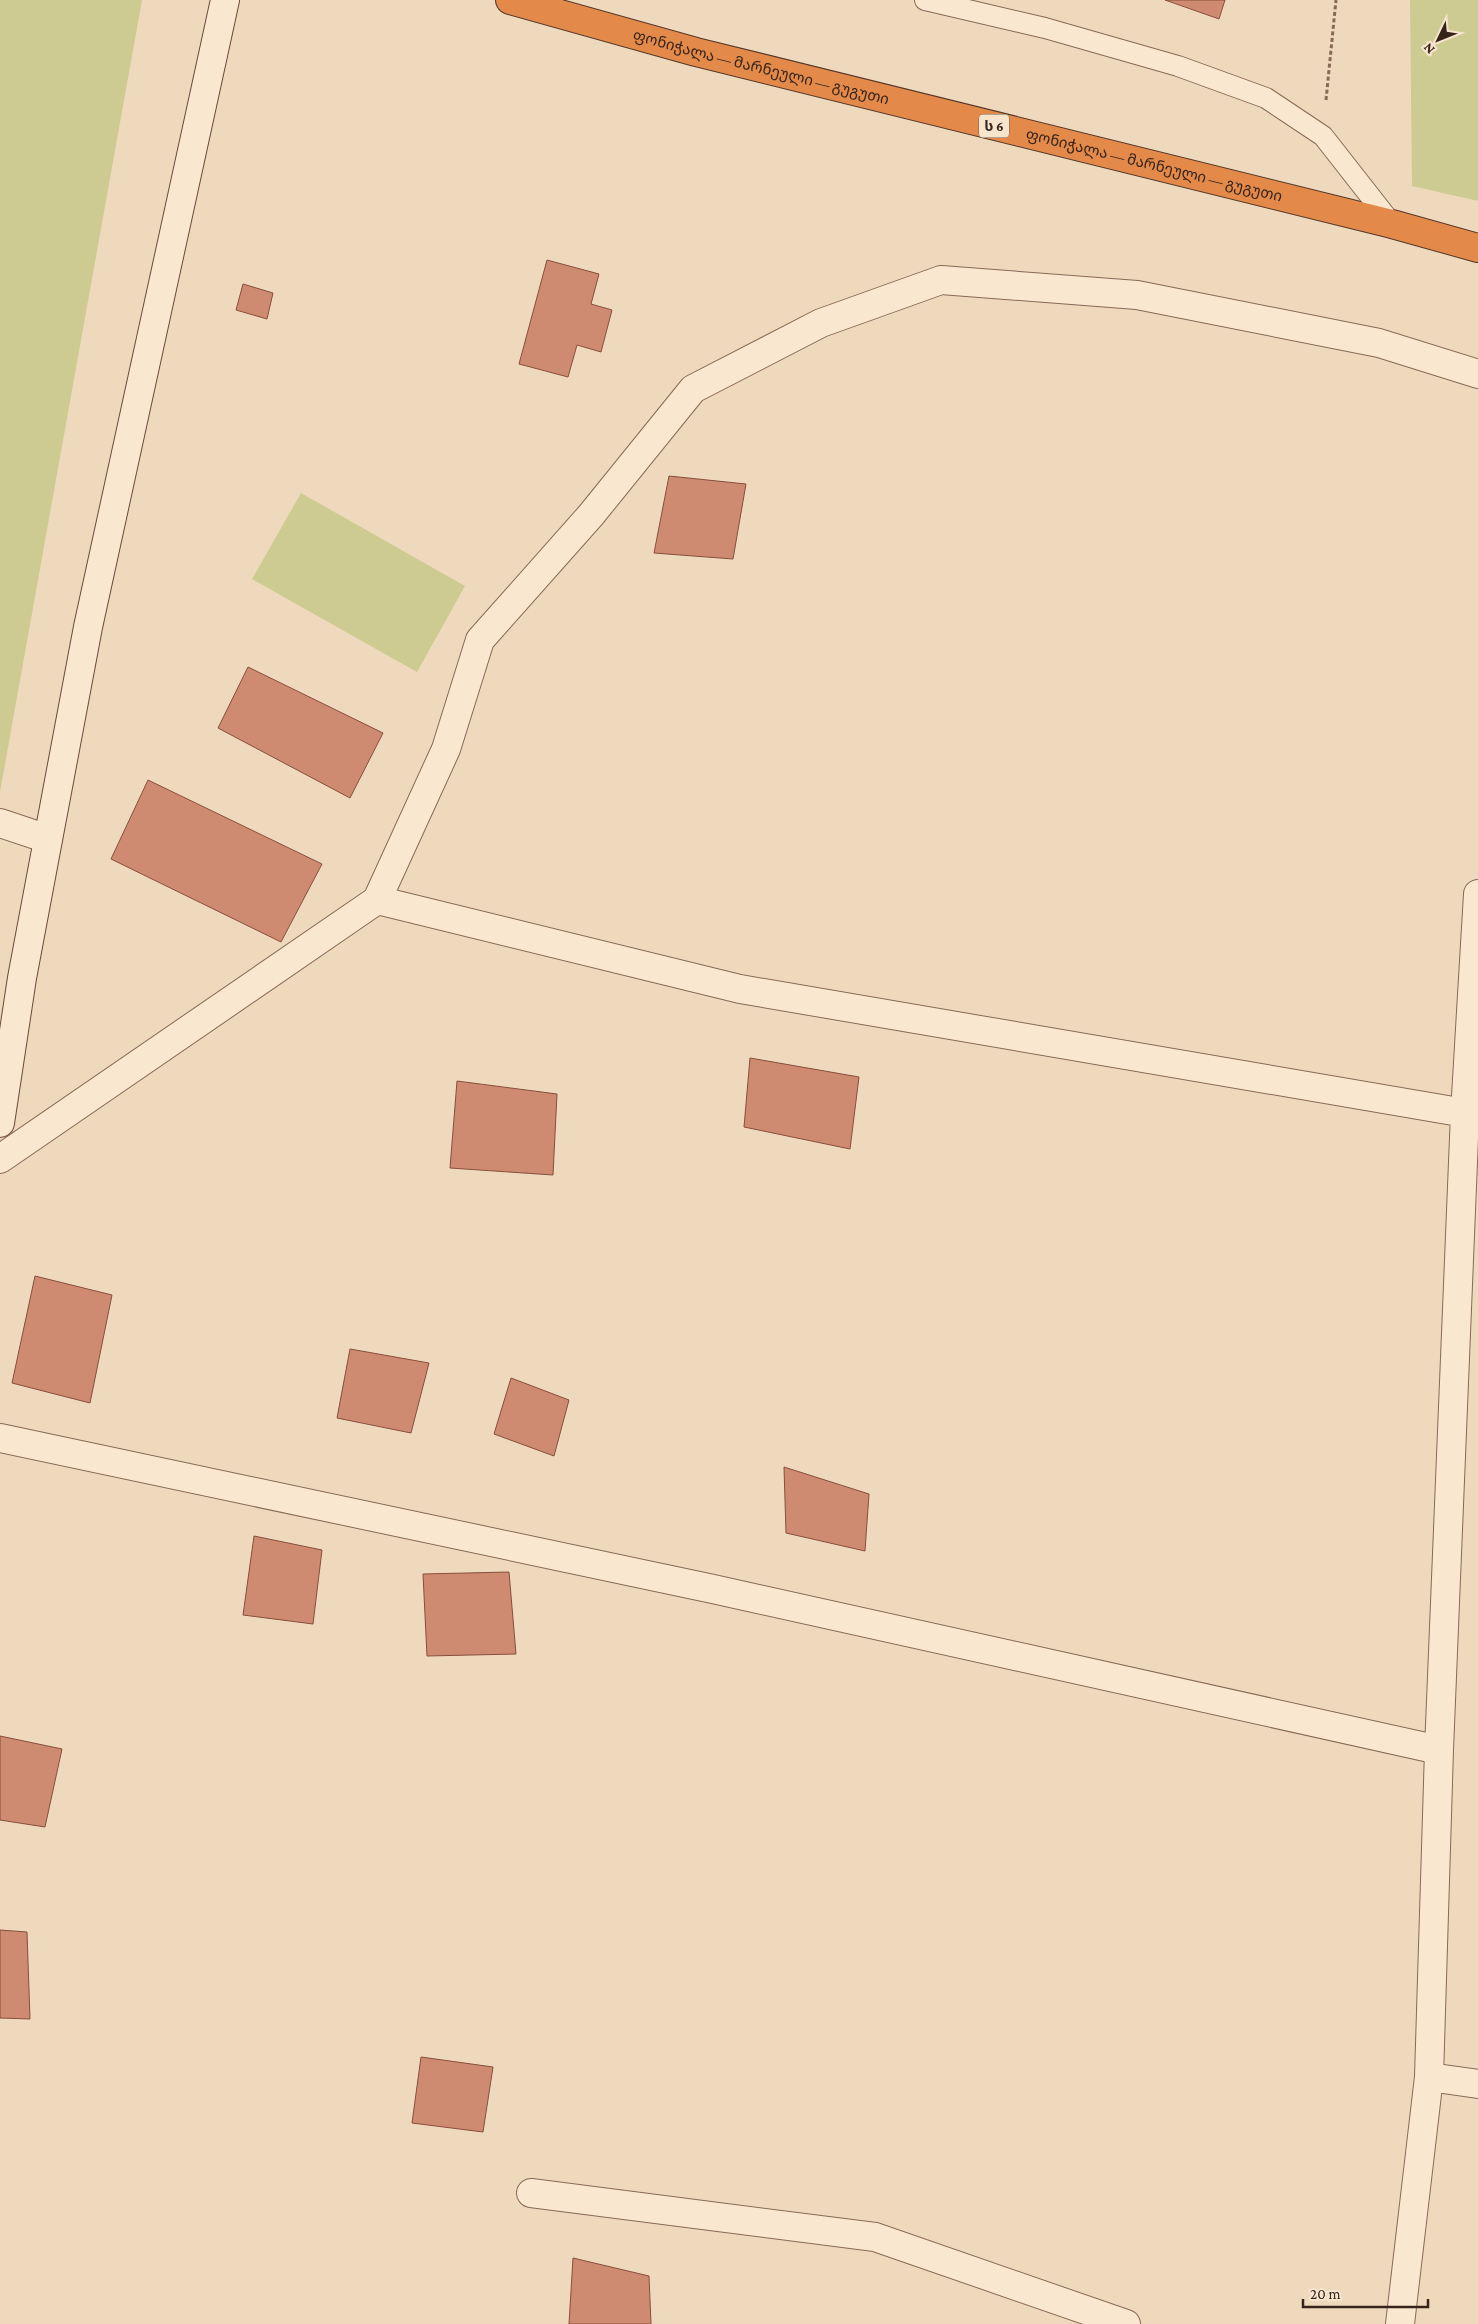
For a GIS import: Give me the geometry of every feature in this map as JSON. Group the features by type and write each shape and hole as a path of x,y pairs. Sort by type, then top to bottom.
{"highway":[{"name":"ფონიჭალა — მარნეული — გუგუთი","path":"520,1 696,52 1392,224 1478,248"}],"street":[{"path":"0,1123 22,978 88,626 225,0"},
{"path":"0,1160 377,900 446,749 480,640 591,515 693,389 821,323 940,280 1137,295 1378,343 1478,374"},
{"path":"0,823 48,839"},
{"path":"1400,2324 1429,2077 1439,1750 1467,1391 1465,1114 1478,894"},
{"path":"377,900 740,989 1465,1114"},
{"path":"0,1438 713,1589 1439,1750"},
{"path":"1429,2077 1478,2084"},
{"path":"531,2193 875,2237 1126,2324"}],"lane":[{"path":"925,0 1045,28 1178,66 1266,98 1323,136 1392,224"}],"shaded area":[{"path":"0,0 142,0 0,792"},
{"path":"1410,0 1478,0 1478,201 1412,186"},
{"path":"301,493 465,586 417,672 252,579"}],"building":[{"path":"1165,0 1225,0 1219,19"},
{"path":"547,260 599,274 591,304 612,310 601,352 577,345 568,377 519,364"},
{"path":"243,284 273,293 267,319 236,310"},
{"path":"669,476 746,484 733,559 654,553"},
{"path":"248,667 383,733 350,798 218,728"},
{"path":"148,780 322,864 281,942 111,859"},
{"path":"750,1058 859,1077 850,1149 744,1127"},
{"path":"457,1081 557,1094 553,1175 450,1168"},
{"path":"35,1276 112,1295 90,1403 12,1383"},
{"path":"350,1349 429,1363 411,1433 337,1418"},
{"path":"511,1378 569,1400 554,1456 494,1434"},
{"path":"784,1467 869,1494 865,1551 786,1533"},
{"path":"254,1536 322,1550 313,1624 243,1615"},
{"path":"509,1572 516,1654 427,1656 423,1574"},
{"path":"0,1736 62,1749 45,1827 0,1820"},
{"path":"0,1930 27,1932 30,2019 0,2018"},
{"path":"421,2057 493,2067 483,2132 412,2123"},
{"path":"573,2258 649,2276 651,2324 569,2324"}]}
